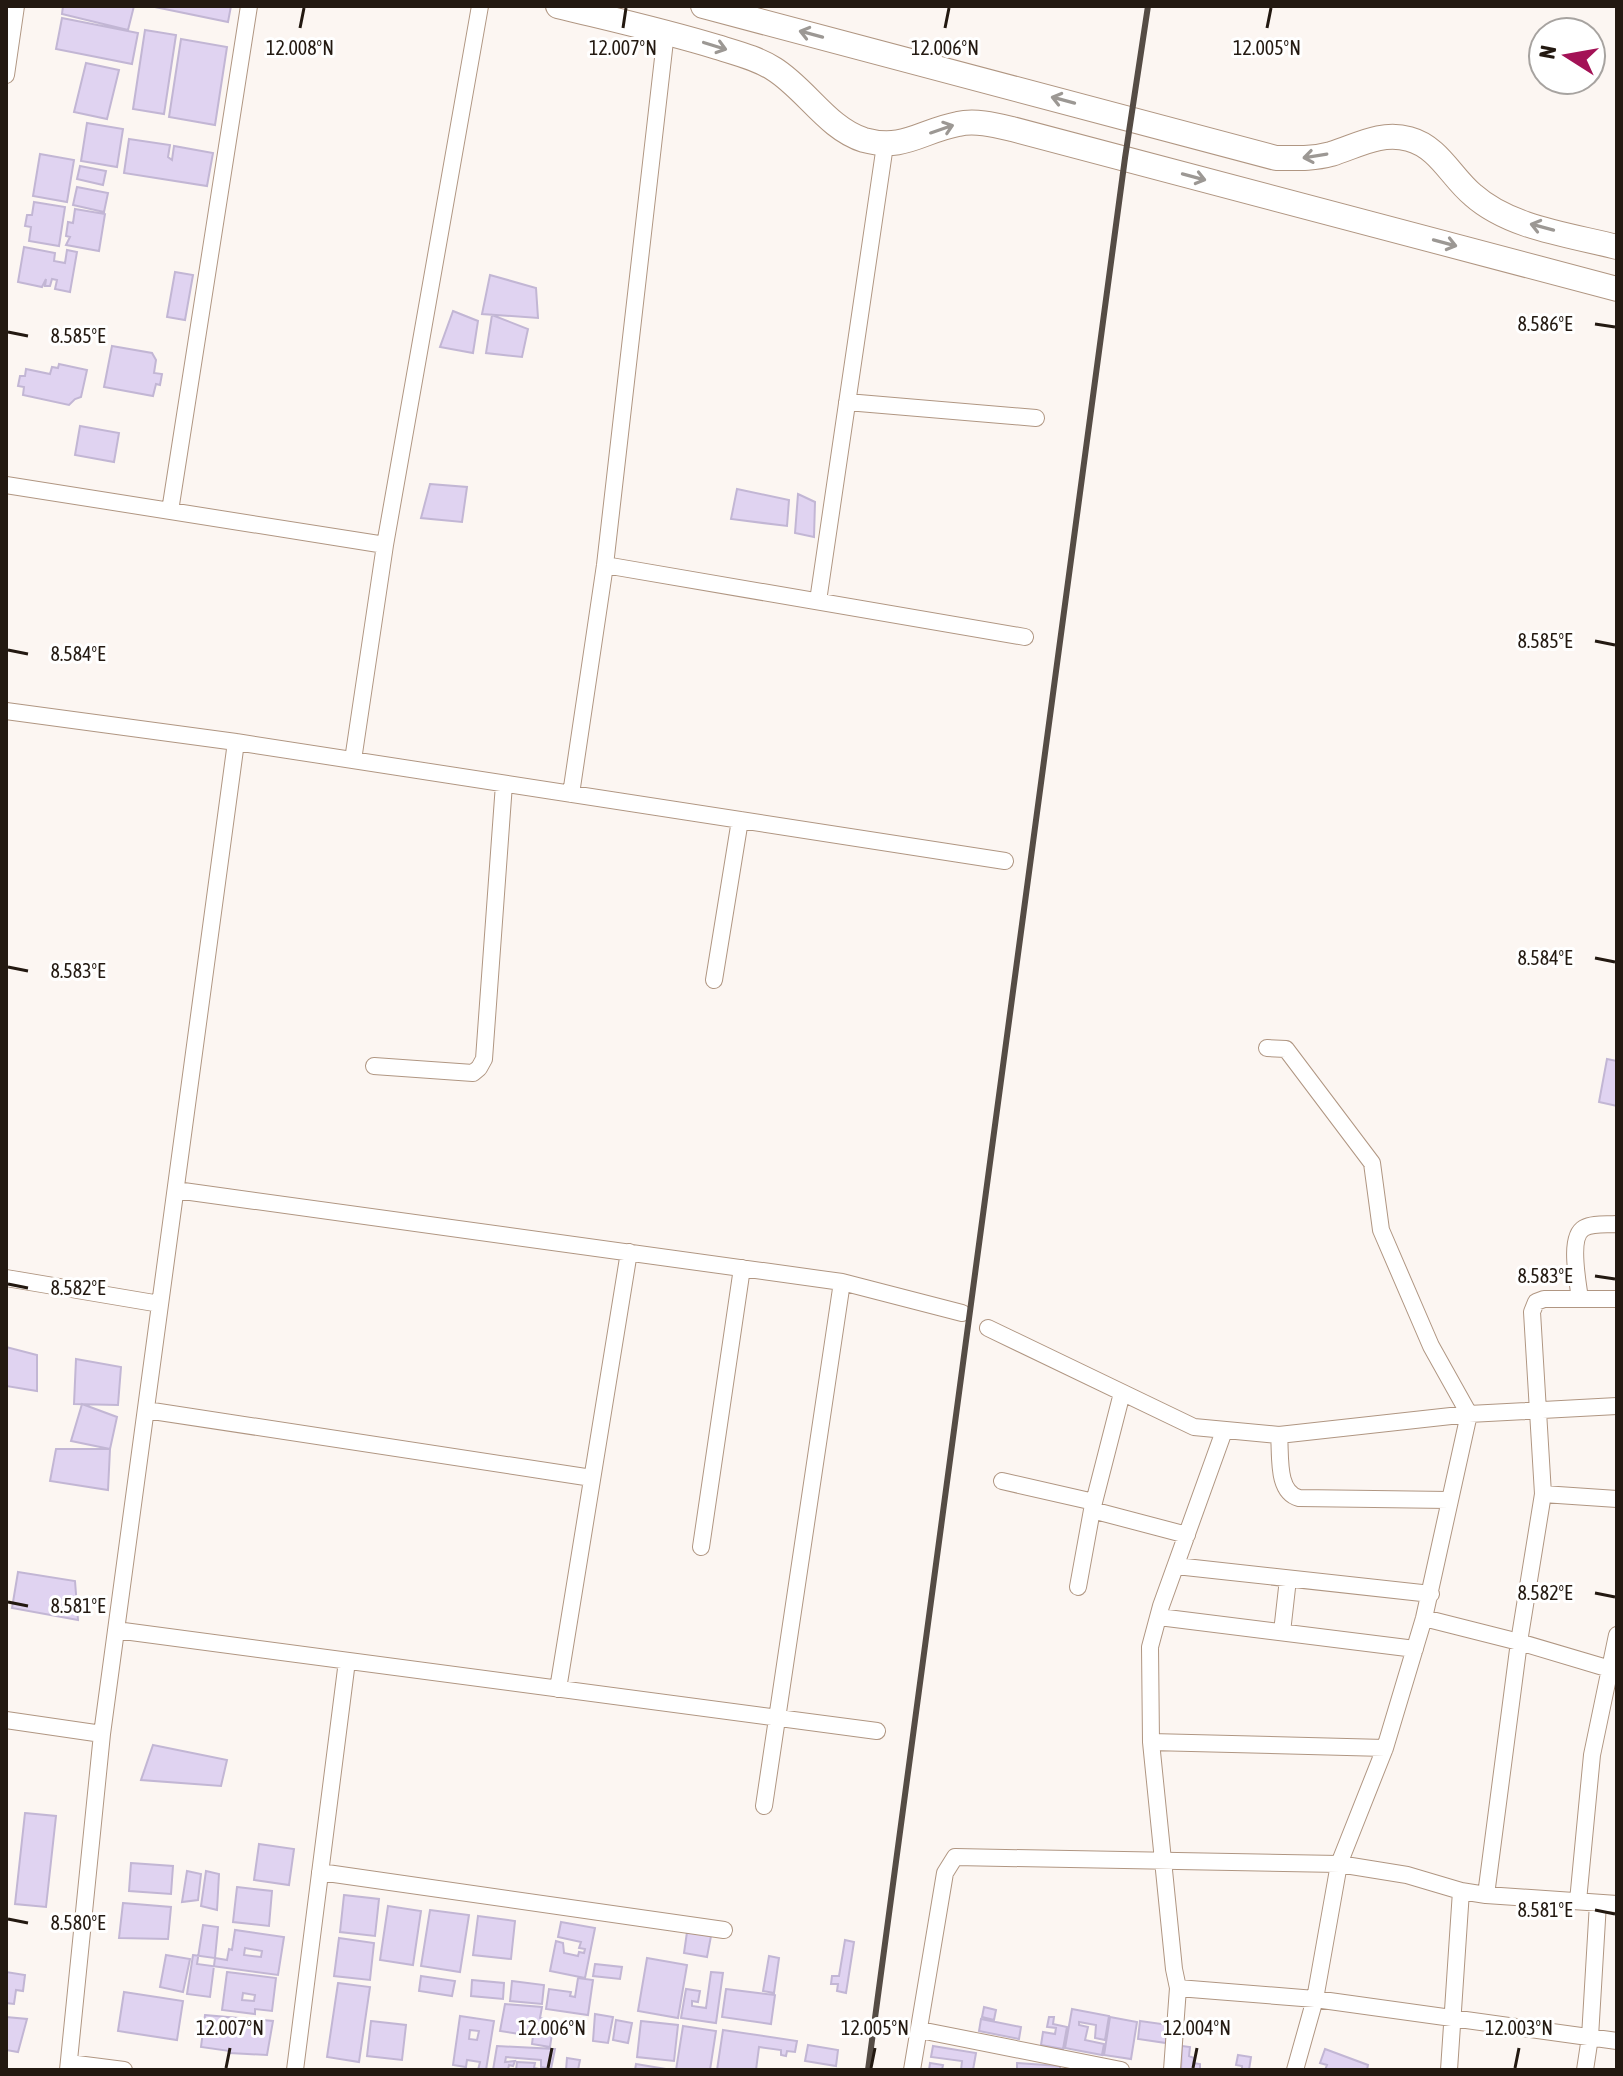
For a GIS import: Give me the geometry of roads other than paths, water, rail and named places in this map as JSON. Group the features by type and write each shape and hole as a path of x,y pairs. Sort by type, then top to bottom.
{"main road":[{"path":"558,6 744,55 773,68 796,85 835,123 860,138 885,145 910,141 959,123 984,123 1617,289"},
{"path":"703,6 1276,158 1318,156 1384,137 1409,139 1432,151 1472,195 1497,211 1530,224 1617,247"},
{"path":"1135,161 1145,121"}],"street":[{"path":"6,75 16,6"},
{"path":"170,511 249,6"},
{"path":"353,760 385,545 480,6"},
{"path":"571,794 605,565 666,32"},
{"path":"818,601 885,145"},
{"path":"847,402 1036,418"},
{"path":"6,485 385,545"},
{"path":"605,565 1025,637"},
{"path":"6,711 236,742 1005,861"},
{"path":"124,2070 69,2066 102,1734 236,742"},
{"path":"374,1066 473,1073 484,1059 504,784"},
{"path":"714,980 740,820"},
{"path":"1267,1048 1286,1049 1372,1163 1381,1230 1431,1346 1469,1414 1431,1594 1385,1748 1339,1864 1315,1999 1295,2070"},
{"path":"176,1190 842,1282 962,1313"},
{"path":"1580,1299 1575,1244 1577,1235 1585,1227 1617,1224"},
{"path":"558,1689 629,1252"},
{"path":"701,1547 742,1268"},
{"path":"6,1278 160,1304"},
{"path":"764,1806 842,1282"},
{"path":"1486,1895 1519,1642 1543,1494 1532,1312 1536,1302 1544,1299 1617,1299"},
{"path":"988,1328 1194,1427 1224,1431 1279,1435 1469,1414 1617,1406"},
{"path":"1078,1587 1093,1506 1122,1393"},
{"path":"146,1410 592,1478"},
{"path":"1172,2070 1178,1988 1151,1742 1150,1647 1224,1431"},
{"path":"1279,1435 1284,1488 1290,1496 1449,1500"},
{"path":"1002,1481 1187,1535"},
{"path":"1543,1494 1617,1499"},
{"path":"1176,1566 1431,1594"},
{"path":"1282,1632 1288,1579"},
{"path":"1159,1617 1415,1649"},
{"path":"1424,1618 1610,1669"},
{"path":"116,1630 877,1731"},
{"path":"1578,1901 1592,1755 1611,1691 1610,1669 1617,1635"},
{"path":"295,2070 347,1661"},
{"path":"6,1720 102,1734"},
{"path":"1151,1742 1385,1748"},
{"path":"912,2070 945,1873 955,1857 1339,1864 1407,1875 1486,1895 1617,1904"},
{"path":"320,1872 724,1930"},
{"path":"1449,2070 1461,1891"},
{"path":"1585,2070 1590,2037 1598,1903"},
{"path":"1178,1988 1315,1999 1617,2041"},
{"path":"920,2030 1121,2070"}],"railway":[{"path":"868,2070 1148,6"}]}
